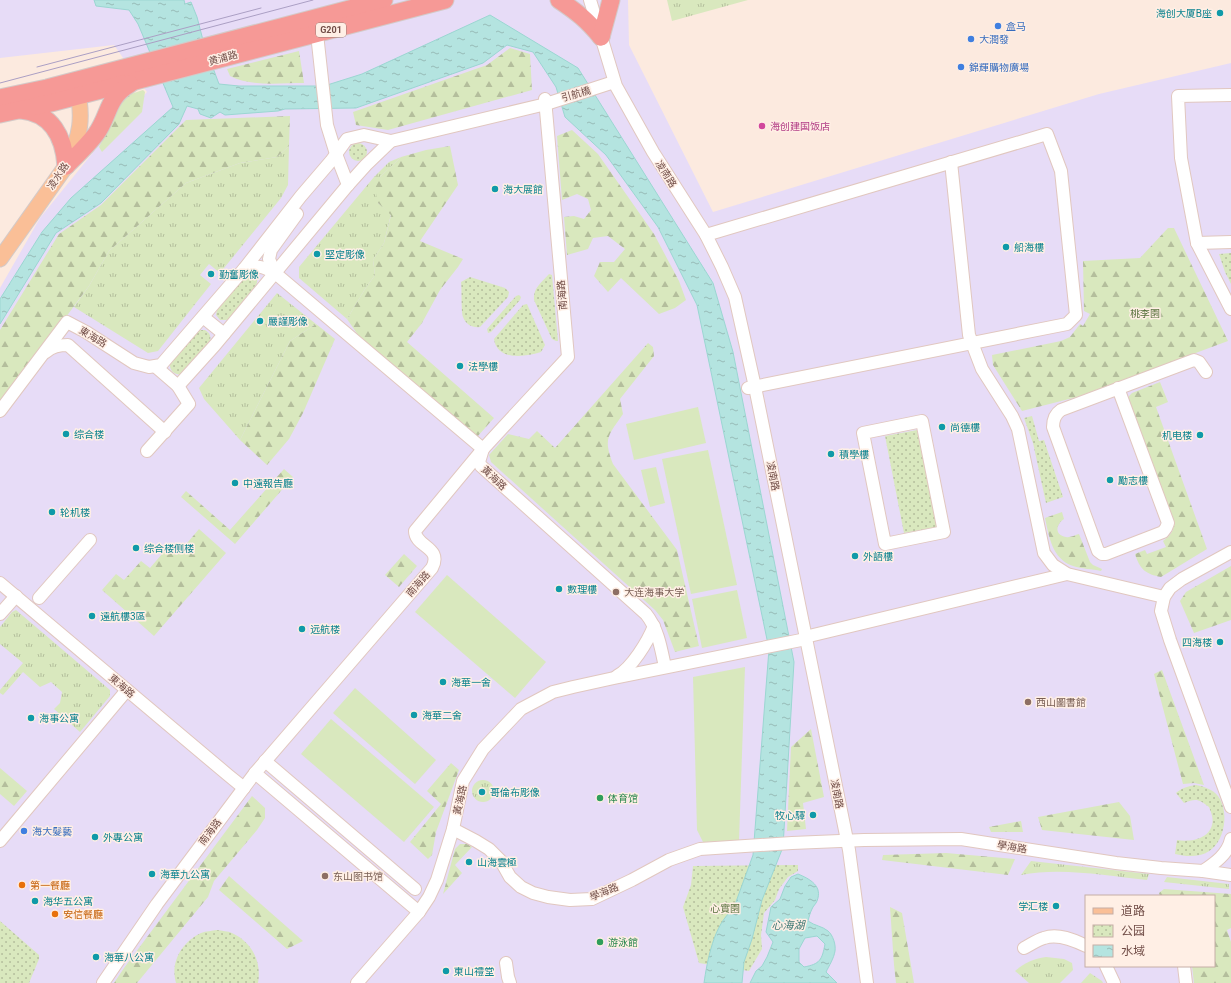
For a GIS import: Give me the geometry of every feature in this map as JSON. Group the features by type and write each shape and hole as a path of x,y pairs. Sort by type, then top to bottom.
{"highway":[{"name":"黄浦路","path":"0,98 77,88 136,76 384,0"},
{"name":"黄浦路","path":"215,52 317,34 445,0"},
{"path":"559,0 588,21 601,37"},
{"path":"601,37 611,0"},
{"path":"66,166 96,134 111,102 116,95 136,76"},
{"name":"黄浦路","path":"0,114 20,110 77,88"},
{"path":"20,110 30,111 40,115 56,130 62,141 65,152 66,166"}],"main road":[{"name":"凌水路","path":"0,259 66,166 77,140 80,124 81,111 77,88"}],"street":[{"name":"凌南路","path":"590,0 614,82 653,152 706,235 735,297 751,388 806,638 847,841 867,983"},
{"path":"317,34 327,125 348,185"},
{"name":"引航橋","path":"391,141 596,89 614,82"},
{"path":"1231,95 1178,96 1180,158 1197,243 1231,309"},
{"name":"南海路","path":"102,983 157,904 255,773 432,568 435,563 434,554 418,538 415,531 484,449 568,357 549,101"},
{"path":"706,235 1047,134 1061,171 1076,314 1067,324 751,388"},
{"path":"156,366 161,366 244,269 347,139 364,135 391,141"},
{"path":"178,386 224,334 348,185 391,141"},
{"path":"951,162 969,335 982,369 1012,416 1018,429 1044,552 1053,565 1067,574 1164,597"},
{"path":"275,273 269,259 271,250 297,213 301,196"},
{"path":"1197,243 1231,242"},
{"name":"黃海路","path":"244,269 255,266 265,267 275,273 484,449 479,462 481,466 646,614 654,626 665,667"},
{"path":"203,317 224,334"},
{"name":"東海路","path":"0,411 67,322 86,332 134,363 149,367 156,366"},
{"path":"39,358 54,347 68,345 165,432"},
{"path":"1118,388 1168,522 1163,532 1106,554 1102,554 1098,551 1053,427 1055,416 1061,410 1118,388 1194,360 1199,362 1206,372"},
{"path":"147,451 189,404 178,386 156,366"},
{"path":"922,421 944,532 885,544 863,433 922,421"},
{"path":"39,598 90,540"},
{"path":"1231,552 1182,579 1170,588 1164,597 1161,611 1170,640 1231,807"},
{"path":"806,638 1067,574"},
{"name":"東海路","path":"0,583 244,788"},
{"path":"0,614 16,596"},
{"path":"614,678 628,668 647,641 654,626"},
{"name":"黃海路","path":"357,983 419,912 429,897 437,880 453,829 463,781 483,749 521,709 554,692 806,638"},
{"path":"0,841 127,690"},
{"path":"265,761 415,889"},
{"path":"255,773 419,912"},
{"name":"學海路","path":"453,829 489,849 500,861 510,876 521,887 548,897 570,900 592,900 669,860 700,849 792,843 961,840 1116,864 1231,874"},
{"path":"1203,871 1217,862 1225,853 1231,839"},
{"path":"1024,948 1044,938 1058,936 1075,940 1085,945"},
{"path":"506,963 510,983"},
{"path":"1106,967 1114,983"},
{"path":"1184,967 1186,983"}],"shaded area":[{"name":"大连海事大学","path":"0,0 628,0 629,45 713,212 1099,94 1231,63 1231,983 0,983 0,288 40,218 120,119 147,92 114,45 0,58"}],"green space":[{"path":"667,0 748,0 672,21"},
{"path":"510,48 530,54 532,90 388,130 356,125 353,112 487,65"},
{"path":"299,51 304,83 266,84 247,82 230,76 227,69"},
{"path":"143,90 145,92 142,112 102,152 99,147 121,104 128,95"},
{"path":"290,116 289,146 277,157 240,163 186,183 109,251 89,286 0,406 0,330 59,234 101,205 186,120"},
{"path":"572,130 598,154 654,234 679,281 686,300 675,308 659,314 621,278 608,292 594,276 600,262 614,262 625,249 608,236 593,238 588,249 567,255 564,217 574,216 584,219 591,210 588,199 577,194 562,200 557,136"},
{"path":"358,143 364,146 367,152 364,158 358,161 352,158 349,152 352,146"},
{"path":"289,146 288,185 281,198 220,273 209,264 200,275 211,284 158,351 148,353 74,307 89,286 109,251 186,183 240,163 277,157"},
{"path":"450,146 458,185 420,241 463,259 440,290 422,323 407,342 494,418 477,437 358,335 347,319 375,275 373,260 384,243 391,215 378,203 375,188 380,177 401,157 426,150"},
{"path":"401,157 380,177 378,203 391,214 384,243 373,260 375,275 347,319 299,278 299,267 374,177 389,162"},
{"name":"桃李園","path":"1168,228 1174,228 1228,341 1077,397 1022,411 993,365 992,355 1061,341 1070,337 1080,324 1083,326 1090,314 1084,311 1083,261 1140,258"},
{"path":"1231,253 1231,284 1219,254"},
{"path":"251,274 256,278 256,285 229,319 220,320 216,315 217,310 245,276"},
{"path":"549,274 552,275 558,341 552,339 534,300 536,289"},
{"path":"470,277 505,288 509,292 508,297 480,327 475,327 468,324 464,320 462,314 461,282"},
{"path":"277,293 316,324 290,341 240,440 204,399 199,388"},
{"path":"519,295 521,297 520,300 491,332 488,333 487,329 516,296"},
{"path":"527,304 545,345 541,352 535,354 513,356 506,354 500,351 496,346 494,339 523,305"},
{"path":"316,324 335,339 303,413 289,439 267,465 240,440 290,341"},
{"path":"205,330 209,334 209,343 183,374 175,374 170,368 170,363 198,331"},
{"path":"648,343 653,347 654,356 620,399 623,414 611,433 608,448 613,464 677,550 699,646 675,652 663,620 655,610 491,462 489,455 508,434 529,439 537,431 555,448"},
{"path":"1160,382 1168,402 1156,407 1207,549 1161,577 1148,573 1141,568 1135,554 1145,550 1147,554 1166,547 1163,541 1172,532 1174,521 1129,400 1129,396 1132,393"},
{"path":"698,407 706,443 634,460 626,424"},
{"path":"1032,416 1039,441 1044,440 1063,497 1046,503 1033,443 1024,418"},
{"path":"917,430 937,527 904,533 885,436"},
{"path":"708,450 737,585 691,594 662,459"},
{"path":"656,467 665,503 650,507 641,470"},
{"path":"284,469 293,477 235,544 181,497 186,491 230,530"},
{"path":"1062,512 1064,519 1058,526 1058,532 1062,536 1068,537 1079,534 1090,562 1102,569 1101,571 1073,566 1066,563 1056,552 1050,539 1045,518"},
{"path":"199,529 226,553 154,636 102,590 116,574 124,580 141,561 150,568 168,547 177,555"},
{"path":"404,554 417,566 399,587 385,575"},
{"path":"1231,566 1231,620 1194,633 1180,601 1186,592"},
{"path":"447,575 546,662 515,698 415,612"},
{"path":"737,590 747,638 702,648 692,599"},
{"path":"16,610 110,690 110,696 80,732 54,709 60,703 62,692 51,682 40,687 23,672 3,695 0,693 0,690 23,663 0,644 0,627 12,612"},
{"path":"745,667 739,841 703,842 697,830 693,677"},
{"path":"1162,670 1204,785 1194,783 1183,784 1154,674"},
{"path":"355,688 436,760 415,784 333,713"},
{"path":"331,719 434,807 404,842 301,754"},
{"path":"811,729 824,797 803,803 806,829 787,831 791,747"},
{"path":"451,763 459,770 436,832 432,855 428,859 410,842 441,804 427,791"},
{"path":"0,768 27,791 14,806 0,794"},
{"path":"483,780 491,783 494,791 491,799 483,802 475,799 472,791 475,783"},
{"path":"1196,785 1208,789 1218,796 1222,803 1224,812 1223,830 1220,839 1208,852 1194,856 1175,854 1177,840 1187,841 1198,839 1207,834 1213,823 1209,807 1203,802 1192,800 1184,803 1176,793 1190,786"},
{"path":"252,796 265,808 265,818 257,830 214,881 208,897 137,983 114,983 124,968"},
{"path":"1119,802 1130,816 1134,840 1042,830 1038,817"},
{"path":"1021,821 1023,832 991,832 989,827"},
{"path":"460,844 467,844 472,847 455,865 462,873 443,894 455,849"},
{"path":"946,853 1015,859 1008,875 882,860 883,855"},
{"path":"1031,861 1149,874 1147,880 1068,872 1021,875"},
{"name":"心實園","path":"798,865 798,871 788,877 779,889 775,900 764,913 761,935 762,949 749,971 699,963 683,907 691,885 693,866"},
{"path":"229,876 303,941 287,949 219,890"},
{"path":"1167,877 1229,884 1229,889 1164,882"},
{"path":"1164,889 1231,894 1231,928 1227,930 1231,942 1231,983 1194,983 1192,967 1215,967 1215,895 1160,895 1159,893"},
{"path":"890,907 902,913 914,983 896,983"},
{"path":"0,921 39,955 39,959 29,983 0,983"},
{"path":"217,930 232,933 250,947 257,960 259,975 258,983 176,983 176,960 183,947 201,933"},
{"path":"1046,957 1064,959 1072,963 1073,970 1060,983 1029,983 1015,971 1029,962"},
{"path":"1090,973 1102,981 1103,983 1081,983"}],"water":[{"path":"94,0 184,0 185,4 191,2 197,17 204,44 219,84 239,86 324,86 362,74 490,15 578,68 713,283 733,352 794,662 783,847 762,900 752,939 744,962 742,983 704,983 709,954 716,933 726,916 733,910 753,855 769,649 697,305 658,227 606,155 565,117 556,87 533,52 507,45 483,63 356,108 285,109 278,111 225,115 220,112 211,118 200,114 198,109 187,106 179,124 101,203 56,233 0,324 0,299 42,232 71,198 173,107 138,24 129,10 96,6"},
{"name":"心海湖","path":"798,874 807,878 817,887 817,902 812,908 808,921 826,929 833,938 835,951 833,959 826,972 837,983 750,983 756,971 762,966 773,942 766,932 771,907 780,899 785,886 791,877","holes":["817,936 825,944 823,954 817,963 804,967 799,962 799,949 805,938"]}],"tram line":[{"path":"0,83 313,0"},
{"path":"37,67 261,8"}],"place":[{"name":"海创大厦B座","path":"1220,13"},
{"name":"盒马","path":"998,26"},
{"name":"大潤發","path":"971,39"},
{"name":"錦輝購物廣場","path":"961,67"},
{"name":"海创建国饭店","path":"762,126"},
{"name":"海大展館","path":"495,189"},
{"name":"船海樓","path":"1006,247"},
{"name":"堅定彫像","path":"317,254"},
{"name":"勤奮彫像","path":"211,274"},
{"name":"嚴謹彫像","path":"260,321"},
{"name":"法學樓","path":"460,366"},
{"name":"尚德樓","path":"942,427"},
{"name":"综合楼","path":"66,434"},
{"name":"机电楼","path":"1200,435"},
{"name":"積學樓","path":"831,454"},
{"name":"勵志樓","path":"1110,480"},
{"name":"中遠報告廳","path":"235,483"},
{"name":"轮机楼","path":"52,512"},
{"name":"综合楼侧楼","path":"136,548"},
{"name":"外語樓","path":"855,556"},
{"name":"數理樓","path":"559,589"},
{"name":"大连海事大学","path":"616,592"},
{"name":"遠航樓3區","path":"92,616"},
{"name":"远航楼","path":"302,629"},
{"name":"四海楼","path":"1220,642"},
{"name":"海華一舍","path":"443,682"},
{"name":"西山圖書館","path":"1028,702"},
{"name":"海華二舍","path":"414,715"},
{"name":"海事公寓","path":"31,718"},
{"name":"哥倫布彫像","path":"482,792"},
{"name":"体育馆","path":"600,798"},
{"name":"牧心驛","path":"813,815"},
{"name":"海大髮藝","path":"24,831"},
{"name":"外專公寓","path":"95,837"},
{"name":"山海雲極","path":"469,862"},
{"name":"海華九公寓","path":"152,874"},
{"name":"东山图书馆","path":"325,876"},
{"name":"第一餐廳","path":"22,885"},
{"name":"海华五公寓","path":"35,901"},
{"name":"学汇楼","path":"1056,906"},
{"name":"安信餐廳","path":"55,914"},
{"name":"游泳館","path":"600,942"},
{"name":"海華八公寓","path":"96,957"},
{"name":"東山禮堂","path":"446,971"}]}
